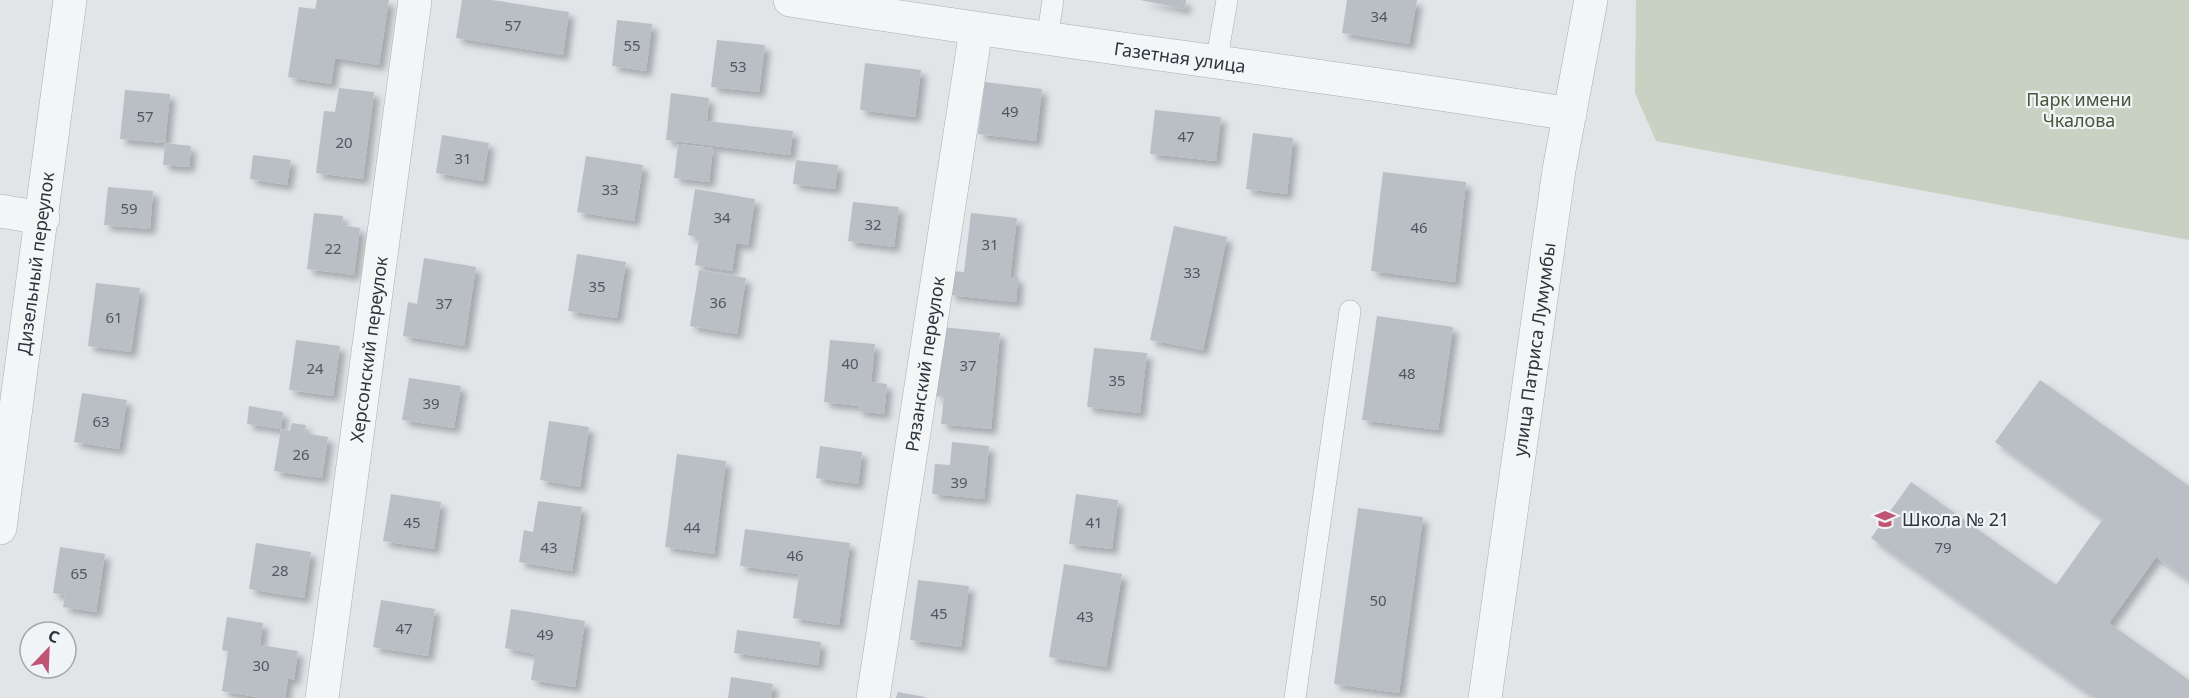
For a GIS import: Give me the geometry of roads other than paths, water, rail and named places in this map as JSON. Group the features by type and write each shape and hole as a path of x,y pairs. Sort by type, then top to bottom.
{"street":[{"name":"Дизельный переулок","path":"0,528 43,218 70,0"},
{"name":"Херсонский переулок","path":"322,698 415,0"},
{"name":"Газетная улица","path":"790,0 976,30 1442,94 1570,114"},
{"name":"улица Патриса Лумумбы","path":"1485,698 1559,170 1592,0"},
{"name":"Рязанский переулок","path":"873,698 976,30"},
{"path":"0,211 43,218"}],"lane":[{"path":"1047,40 1053,0"},
{"path":"1216,64 1230,1"},
{"path":"1295,698 1350,311"}],"place":[{"name":"Школа № 21","path":"1885,519"}],"park label":[{"name":"Парк имени Чкалова","path":"2079,109"}]}
